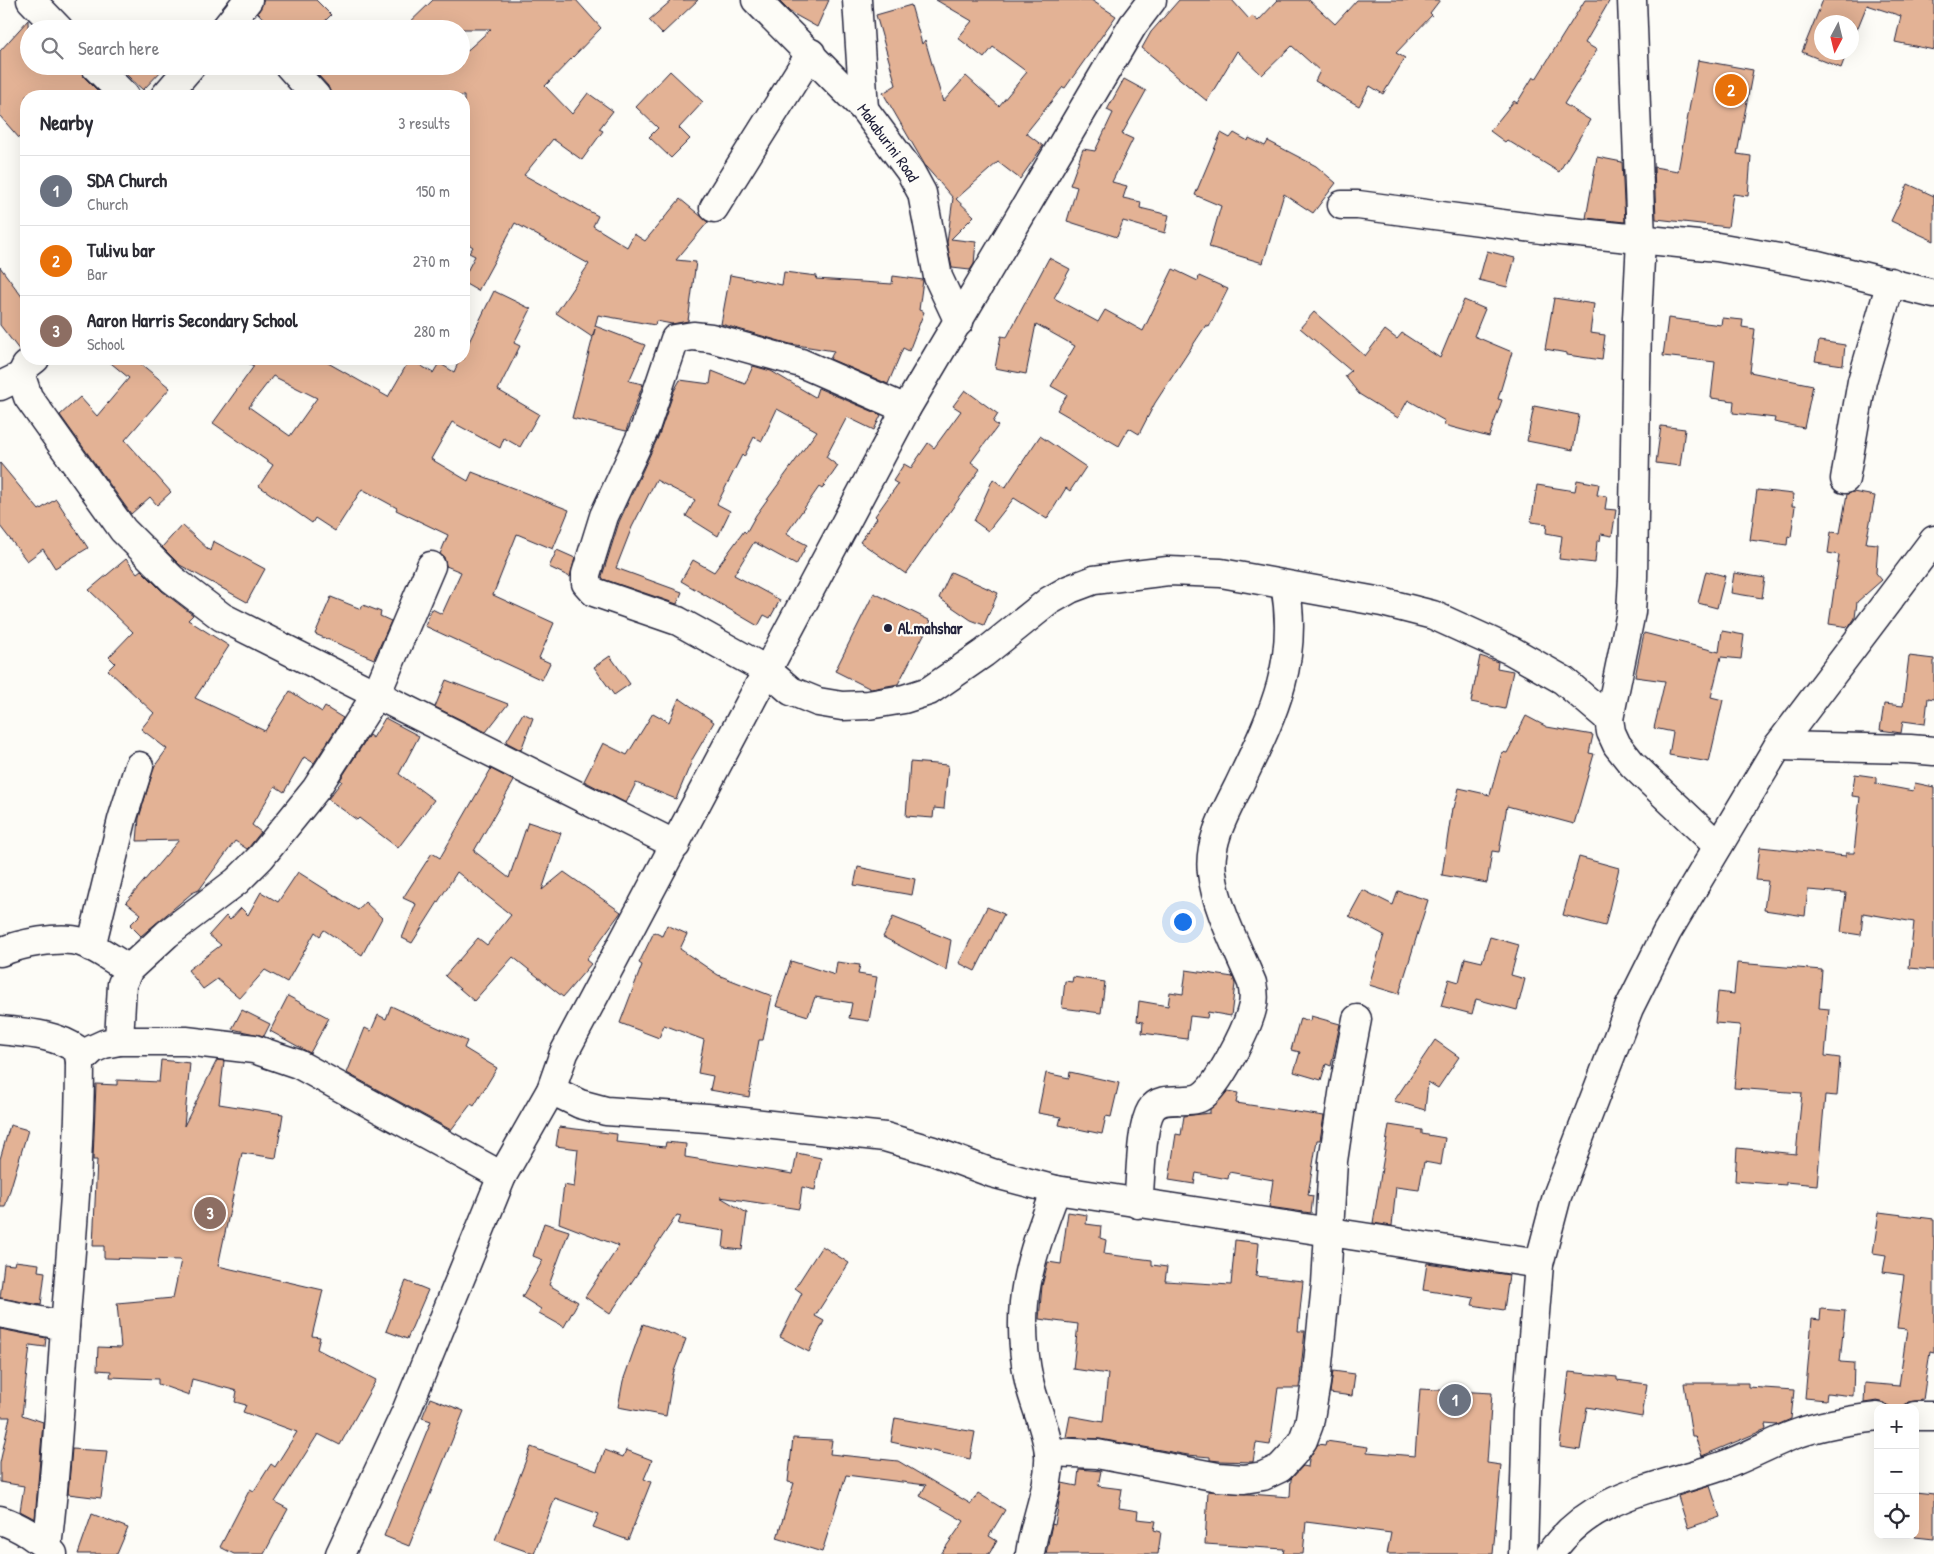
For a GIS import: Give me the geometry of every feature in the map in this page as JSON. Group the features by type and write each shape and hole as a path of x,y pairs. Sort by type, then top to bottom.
{"street":[{"path":"31,0 50,20"},
{"name":"Makaburini Road","path":"756,0 864,109 910,170 922,193 938,277 959,322"},
{"path":"857,0 864,109"},
{"path":"340,1554 405,1414 502,1176 551,1090 564,1053 906,409 959,322 1031,194 1133,25 1152,0"},
{"path":"1632,0 1641,240 1637,319 1632,594 1631,612 1609,719 1611,732 1617,745 1633,764 1718,846"},
{"path":"714,208 810,53"},
{"path":"104,75 118,90"},
{"path":"170,90 183,75"},
{"path":"297,75 311,90"},
{"path":"1342,205 1358,205 1541,229 1717,247 1818,265 1934,294"},
{"path":"1845,479 1862,381 1891,282"},
{"path":"906,409 801,362 711,338 694,336 675,339 644,428 604,516 589,564 586,583 594,592 678,620 768,671 791,691 818,702 842,706 868,705 904,699 929,691 984,653 1049,601 1070,589 1094,580 1144,573 1194,572 1245,576 1285,586 1382,602 1441,618 1495,643 1563,680 1609,719"},
{"path":"19,374 28,397 118,522 172,579 222,617 676,845"},
{"path":"1522,1554 1528,1411 1539,1264 1557,1196 1628,1008 1668,932 1778,746 1934,540"},
{"path":"120,1041 122,984 129,969 167,934 237,881 261,857 316,789 376,695 431,566"},
{"path":"1138,1204 1145,1129 1151,1110 1164,1101 1198,1098 1208,1091 1234,1048 1252,1010 1254,996 1252,983 1215,892 1211,871 1213,854 1223,818 1282,686 1290,630 1285,586"},
{"path":"1778,746 1934,751"},
{"path":"91,946 122,820 139,766"},
{"path":"0,952 14,947 59,940 79,941 91,946 129,969"},
{"path":"1049,1452 1097,1454 1244,1479 1263,1476 1280,1468 1303,1440 1309,1424 1326,1284 1333,1161 1344,1086 1357,1019"},
{"path":"0,1030 40,1035 66,1042 78,1050 80,1061 78,1171 65,1326 57,1469 50,1550 11,1524 0,1520"},
{"path":"80,1061 93,1049 104,1044 120,1041 186,1041 254,1048 298,1064 502,1176"},
{"path":"551,1090 580,1104 606,1111 717,1119 885,1137 933,1151 992,1173 1056,1190 1539,1264"},
{"path":"1030,1554 1032,1533 1049,1470 1049,1452 1029,1383 1021,1342 1022,1301 1037,1241 1056,1190"},
{"path":"0,1313 65,1326"},
{"path":"1919,1416 1934,1416"},
{"path":"1550,1554 1577,1524 1609,1503 1633,1492 1724,1466 1796,1434 1837,1422 1874,1417"}],"building":[{"path":"263,0 316,0 331,15 326,20 265,20 258,13"},
{"path":"433,0 576,0 601,28 545,86 572,114 588,93 613,111 599,129 603,131 582,160 553,139 524,175 598,216 593,226 627,247 634,234 645,241 680,199 708,222 676,260 696,262 688,321 672,324 656,321 655,325 598,315 595,326 645,345 629,381 643,384 626,431 572,418 595,329 592,337 556,313 589,264 515,223 478,291 470,286 470,266 475,256 470,254 473,247 470,245 470,90 329,90 318,75 470,75 470,48 491,29 470,29 470,20 412,20"},
{"path":"672,0 698,0 662,34 649,20"},
{"path":"778,0 829,0 817,27 790,12"},
{"path":"936,0 1091,0 1116,16 1065,88 1063,87 1026,133 1043,146 1020,179 998,162 956,199 974,216 951,239 976,242 974,264 970,270 952,268 947,243 953,198 926,167 883,93 896,85 876,15 911,5 922,44 925,40 943,102 966,76 999,106 1027,72 993,47 984,58 958,38 972,21"},
{"path":"1179,0 1232,0 1249,19 1252,16 1258,21 1278,0 1309,0 1335,24 1357,0 1440,0 1430,13 1432,15 1396,53 1405,58 1383,94 1370,86 1359,106 1315,81 1320,71 1292,46 1262,75 1237,51 1207,101 1142,48 1151,32"},
{"path":"1585,0 1610,0 1585,43 1597,50 1564,104 1590,120 1559,172 1507,140 1505,142 1490,131 1514,101 1517,103 1533,77 1536,79"},
{"path":"1823,0 1934,0 1934,50 1895,42 1901,16 1867,5 1859,25 1859,15 1817,15"},
{"path":"1814,22 1814,57 1802,52"},
{"path":"20,29 20,75 83,75 97,90 20,90 20,139 0,116 0,51"},
{"path":"1698,60 1753,70 1737,154 1751,156 1748,196 1733,194 1728,227 1656,219 1654,167 1678,171"},
{"path":"1822,60 1844,60 1841,68"},
{"path":"670,71 703,102 679,128 690,139 671,158 649,137 658,128 636,107"},
{"path":"127,75 157,75 143,90"},
{"path":"1124,79 1146,91 1122,134 1133,139 1112,182 1127,186 1123,198 1141,202 1140,208 1169,215 1165,233 1123,221 1117,237 1067,221 1077,187 1070,185 1083,149 1095,151 1113,113 1107,110"},
{"path":"1221,133 1230,138 1234,133 1248,141 1249,138 1265,146 1268,141 1316,166 1336,183 1313,213 1284,194 1263,263 1209,247 1221,206 1195,195"},
{"path":"1597,157 1622,162 1625,222 1586,218"},
{"path":"1908,184 1934,196 1934,241 1891,221"},
{"path":"1487,251 1515,258 1507,287 1479,280"},
{"path":"1049,258 1070,269 1054,298 1098,322 1105,310 1143,331 1173,269 1198,281 1199,276 1228,289 1209,327 1206,325 1155,403 1139,434 1129,428 1119,446 1057,410 1067,395 1051,386 1075,346 1036,324 1026,374 995,368 1001,336 1007,337"},
{"path":"0,267 20,294 20,351 0,325"},
{"path":"784,272 817,276 816,279 892,284 893,276 923,280 919,310 924,312 909,351 903,348 888,384 830,359 834,351 790,344 721,324 730,275 782,285"},
{"path":"494,291 531,309 514,343 520,346 498,390 539,414 520,447 504,438 500,448 452,422 431,459 468,481 472,472 569,510 553,549 517,534 493,595 554,623 539,658 550,663 542,680 425,626 432,609 442,614 461,572 446,566 444,557 440,554 448,535 396,510 397,508 362,489 335,531 315,518 312,523 259,486 273,465 213,423 254,366 252,365 332,365 388,397 407,365 420,365 433,373 438,365 442,365 454,372 457,365 470,365 470,340","holes":["273,376 317,398 290,436 249,407"]},
{"path":"1554,298 1594,304 1590,333 1605,335 1602,360 1567,355 1567,353 1545,349"},
{"path":"1464,300 1485,309 1474,336 1512,352 1498,399 1502,400 1489,437 1444,425 1445,421 1408,400 1398,418 1359,394 1345,376 1351,371 1300,328 1314,312 1365,356 1385,330 1397,339 1402,333 1440,358"},
{"path":"1668,318 1721,325 1722,318 1743,320 1742,327 1755,329 1750,372 1813,385 1804,428 1774,422 1775,418 1733,413 1734,401 1711,398 1715,362 1663,356"},
{"path":"1819,341 1845,345 1843,365 1815,361"},
{"path":"113,365 142,365 170,388 125,440 171,492 157,505 150,497 131,514 60,415 80,397 97,416 129,378"},
{"path":"753,366 771,371 815,397 818,388 881,415 874,430 847,417 826,457 838,466 822,489 819,487 786,534 807,545 796,565 754,542 734,575 780,600 770,618 764,615 758,626 681,581 693,560 714,572 744,531 746,533 756,515 817,431 777,409 762,441 754,437 744,457 742,455 717,504 730,511 718,536 686,516 695,500 656,480 632,527 616,568 682,592 677,604 603,579 602,576 619,522 659,435 674,391 680,380 710,384 712,371 745,384"},
{"path":"965,390 998,414 993,422 998,426 971,462 980,469 906,574 860,542 877,518 875,516 898,484 893,481 904,464 911,468 928,443 934,448 961,411 953,406"},
{"path":"1534,406 1579,415 1573,450 1527,441"},
{"path":"1661,426 1685,429 1680,466 1656,463"},
{"path":"1040,436 1086,467 1070,491 1066,488 1047,519 1014,498 988,531 974,521 993,479 1005,488"},
{"path":"0,463 39,510 56,499 88,548 55,568 43,549 27,561 0,526"},
{"path":"1577,480 1599,484 1597,495 1607,496 1605,509 1616,510 1612,536 1601,534 1600,541 1597,541 1595,563 1559,559 1562,536 1546,533 1547,524 1531,522 1537,485 1575,491"},
{"path":"1757,490 1793,494 1792,506 1795,506 1791,537 1788,536 1787,545 1750,540"},
{"path":"1853,492 1875,496 1866,543 1878,544 1876,573 1882,580 1857,602 1855,618 1849,627 1829,624 1839,555 1828,553 1831,532 1840,533 1847,494"},
{"path":"182,525 210,551 213,541 265,569 247,602 180,565 162,547"},
{"path":"557,550 575,558 570,577 549,567"},
{"path":"126,559 137,573 141,570 162,591 193,615 188,620 229,646 195,698 265,731 290,691 322,712 325,707 343,718 314,763 304,757 284,792 275,786 252,825 261,832 249,847 247,849 235,841 199,890 192,893 141,936 130,925 141,914 126,902 179,840 137,841 139,818 154,767 167,749 141,729 154,713 108,670 115,663 109,657 133,632 89,590"},
{"path":"1706,571 1725,576 1717,608 1698,603"},
{"path":"951,572 998,593 984,625 971,620 939,598"},
{"path":"1734,573 1765,578 1762,598 1731,593"},
{"path":"874,593 931,621 898,684 871,689 835,671"},
{"path":"331,597 361,609 363,605 381,612 380,616 391,621 374,659 315,634"},
{"path":"1722,631 1744,635 1741,659 1721,657 1711,697 1723,700 1709,762 1669,755 1673,732 1654,728 1665,681 1635,677 1644,633 1719,652"},
{"path":"610,656 630,684 614,695 594,667"},
{"path":"1480,656 1498,662 1497,668 1513,671 1505,709 1471,702"},
{"path":"1909,656 1934,659 1934,699 1928,698 1925,724 1903,721 1901,733 1880,730 1884,704 1903,706"},
{"path":"446,680 508,704 486,732 435,707"},
{"path":"679,698 714,722 693,758 676,799 636,783 626,803 584,781 603,743 627,755 653,713 669,722"},
{"path":"523,713 533,718 521,750 506,742"},
{"path":"1526,716 1547,727 1593,735 1589,753 1594,754 1574,824 1507,806 1499,852 1492,851 1487,883 1442,875 1452,808 1454,808 1459,788 1490,795 1502,752 1507,753"},
{"path":"385,718 419,736 399,774 434,800 398,848 359,818 357,820 328,799 342,781 340,780 369,735 373,738"},
{"path":"910,762 948,765 944,809 934,808 933,818 906,816"},
{"path":"491,769 514,781 474,851 509,878 528,822 561,833 542,890 564,872 621,912 586,960 591,964 563,997 513,957 474,1001 445,976 478,938 487,945 511,915 457,872 412,943 402,938 416,904 403,898 432,853 440,858"},
{"path":"1855,774 1876,777 1876,784 1913,791 1915,783 1934,787 1934,970 1909,968 1914,922 1863,913 1861,935 1841,932 1846,893 1808,890 1805,916 1764,910 1768,881 1756,880 1760,847 1846,856 1846,853 1854,853 1860,797 1852,796"},
{"path":"1579,857 1619,868 1605,926 1563,915"},
{"path":"858,867 915,879 912,895 854,885"},
{"path":"298,872 358,910 365,902 382,918 362,955 324,930 320,936 315,932 287,982 265,970 240,998 217,979 203,989 188,970 221,945 209,935 226,916 230,920 241,908 248,915 261,892 278,902"},
{"path":"1363,890 1393,905 1398,891 1428,900 1399,994 1369,985 1384,935 1349,916"},
{"path":"987,907 1004,914 975,971 959,963"},
{"path":"893,917 951,940 946,970 883,937"},
{"path":"667,925 687,934 680,949 718,975 772,996 763,1040 759,1040 749,1097 710,1090 713,1076 698,1073 704,1040 664,1025 659,1038 620,1023 642,965 639,963 654,932 662,936"},
{"path":"1490,937 1519,945 1511,975 1525,979 1517,1010 1476,999 1472,1014 1441,1006 1449,979 1459,982 1465,958 1482,962"},
{"path":"791,961 835,975 837,962 860,965 858,974 877,977 869,1021 849,1018 852,1003 815,997 808,1016 776,1006"},
{"path":"1737,963 1822,970 1819,1008 1829,1009 1825,1056 1840,1058 1837,1096 1825,1095 1817,1185 1786,1182 1786,1185 1735,1181 1737,1148 1796,1154 1802,1093 1734,1088 1740,1025 1715,1023 1718,992 1734,994"},
{"path":"1186,970 1233,977 1235,984 1231,1016 1208,1012 1207,1018 1190,1016 1187,1039 1142,1033 1143,1022 1137,1021 1139,1001 1168,1006 1170,992 1183,994"},
{"path":"1073,977 1105,982 1101,1013 1062,1008 1065,981 1072,982"},
{"path":"288,996 329,1018 310,1053 270,1031"},
{"path":"391,1006 467,1041 464,1048 497,1068 474,1106 471,1104 451,1130 347,1073 365,1028 371,1031 378,1015 386,1019"},
{"path":"242,1010 270,1024 264,1036 232,1029"},
{"path":"1311,1016 1340,1024 1331,1066 1326,1064 1321,1080 1294,1072 1300,1052 1291,1050 1300,1018 1310,1021"},
{"path":"1435,1040 1459,1057 1438,1088 1428,1082 1425,1110 1394,1101"},
{"path":"161,1060 190,1063 184,1126 217,1060 224,1061 219,1104 283,1114 276,1158 242,1153 218,1266 323,1290 312,1336 320,1337 317,1349 376,1380 340,1445 318,1434 275,1502 288,1509 264,1554 234,1554 220,1547 250,1489 254,1491 271,1464 275,1467 297,1432 243,1412 246,1405 235,1402 237,1391 192,1379 189,1395 158,1384 158,1379 110,1377 111,1371 97,1370 98,1347 121,1348 117,1303 173,1298 181,1260 104,1258 104,1246 93,1246 97,1160 93,1160 96,1084 117,1085 117,1080 159,1082"},
{"path":"1070,1072 1119,1083 1111,1117 1106,1116 1102,1134 1059,1125 1061,1117 1038,1113 1046,1073 1069,1078"},
{"path":"1228,1091 1238,1093 1236,1103 1324,1116 1320,1140 1317,1140 1308,1195 1313,1196 1311,1213 1269,1207 1273,1180 1229,1172 1228,1179 1196,1173 1194,1184 1169,1180 1176,1134 1181,1135 1184,1116 1210,1113 1210,1109"},
{"path":"10,1125 28,1130 5,1207 0,1207 0,1159"},
{"path":"1389,1125 1422,1130 1422,1134 1445,1138 1441,1165 1424,1162 1419,1190 1396,1187 1392,1226 1373,1223"},
{"path":"559,1127 617,1134 616,1142 665,1147 666,1142 686,1144 685,1157 793,1174 797,1153 821,1158 815,1190 802,1187 799,1209 720,1197 747,1213 742,1250 723,1248 725,1231 678,1224 681,1216 677,1215 610,1314 585,1297 619,1246 559,1223 564,1185 574,1187 578,1149 556,1146"},
{"path":"1068,1212 1087,1215 1086,1224 1101,1226 1100,1238 1106,1240 1104,1254 1152,1260 1152,1265 1167,1267 1165,1281 1231,1285 1235,1240 1259,1243 1256,1276 1303,1281 1298,1331 1305,1331 1299,1388 1278,1388 1270,1445 1256,1443 1253,1462 1210,1460 1210,1457 1188,1455 1100,1439 1066,1437 1070,1416 1103,1422 1108,1374 1073,1369 1078,1324 1039,1319 1042,1286 1048,1262 1061,1264"},
{"path":"1879,1212 1934,1219 1934,1352 1930,1351 1923,1400 1906,1404 1886,1404 1877,1401 1864,1403 1865,1383 1899,1386 1907,1329 1897,1328 1904,1275 1883,1272 1886,1255 1873,1253"},
{"path":"544,1223 569,1231 549,1285 578,1302 564,1327 539,1313 541,1309 522,1297 543,1260 533,1256"},
{"path":"822,1246 849,1263 815,1316 824,1321 809,1352 780,1337 802,1293 795,1288"},
{"path":"15,1261 39,1264 38,1271 45,1272 41,1305 0,1298 4,1264 14,1265"},
{"path":"1427,1263 1509,1275 1504,1310 1472,1305 1474,1298 1423,1290"},
{"path":"406,1281 428,1290 407,1339 386,1331"},
{"path":"1821,1309 1845,1311 1840,1362 1854,1363 1853,1396 1827,1393 1826,1400 1805,1398 1812,1319 1820,1320"},
{"path":"643,1324 686,1339 673,1374 666,1416 618,1407 623,1381"},
{"path":"0,1329 46,1338 45,1347 30,1345 22,1415 43,1422 35,1519 20,1511 24,1486 0,1482 0,1463 10,1417 0,1417"},
{"path":"1333,1371 1355,1374 1352,1396 1330,1393"},
{"path":"1569,1372 1617,1377 1617,1380 1647,1384 1642,1417 1587,1407 1580,1450 1560,1447"},
{"path":"1684,1383 1748,1383 1748,1387 1794,1390 1791,1419 1777,1425 1765,1424 1766,1429 1702,1456 1695,1436 1692,1436"},
{"path":"1420,1389 1492,1393 1487,1463 1501,1465 1493,1554 1387,1554 1391,1533 1306,1522 1303,1554 1283,1554 1284,1549 1205,1544 1208,1491 1290,1497 1291,1479 1303,1466 1308,1467 1309,1459 1318,1444 1325,1445 1326,1441 1368,1447 1367,1452 1415,1456"},
{"path":"430,1398 464,1411 409,1546 384,1536 431,1421 422,1418"},
{"path":"895,1418 975,1432 970,1459 891,1442"},
{"path":"793,1438 832,1440 830,1454 898,1461 971,1504 978,1493 1005,1510 989,1536 997,1541 989,1554 941,1554 964,1521 920,1496 926,1485 846,1475 822,1552 777,1538 794,1483 788,1482"},
{"path":"531,1447 597,1471 605,1450 623,1457 626,1450 652,1460 644,1479 651,1482 628,1540 593,1527 599,1514 555,1498 534,1554 495,1540"},
{"path":"72,1449 107,1451 101,1498 68,1494"},
{"path":"1079,1469 1101,1471 1098,1486 1122,1489 1119,1508 1138,1511 1137,1519 1156,1521 1154,1530 1161,1532 1158,1554 1046,1554 1052,1524 1055,1525 1062,1483 1077,1486"},
{"path":"1710,1486 1720,1517 1688,1528 1678,1496"},
{"path":"1919,1492 1934,1494 1934,1539 1919,1537"},
{"path":"92,1514 128,1528 117,1554 78,1554"}],"place":[{"name":"Tulivu bar","path":"1731,90"},
{"name":"Al.mahshar","path":"888,628"},
{"name":"Aaron Harris Secondary School","path":"210,1213"},
{"name":"SDA Church","path":"1455,1400"}]}
